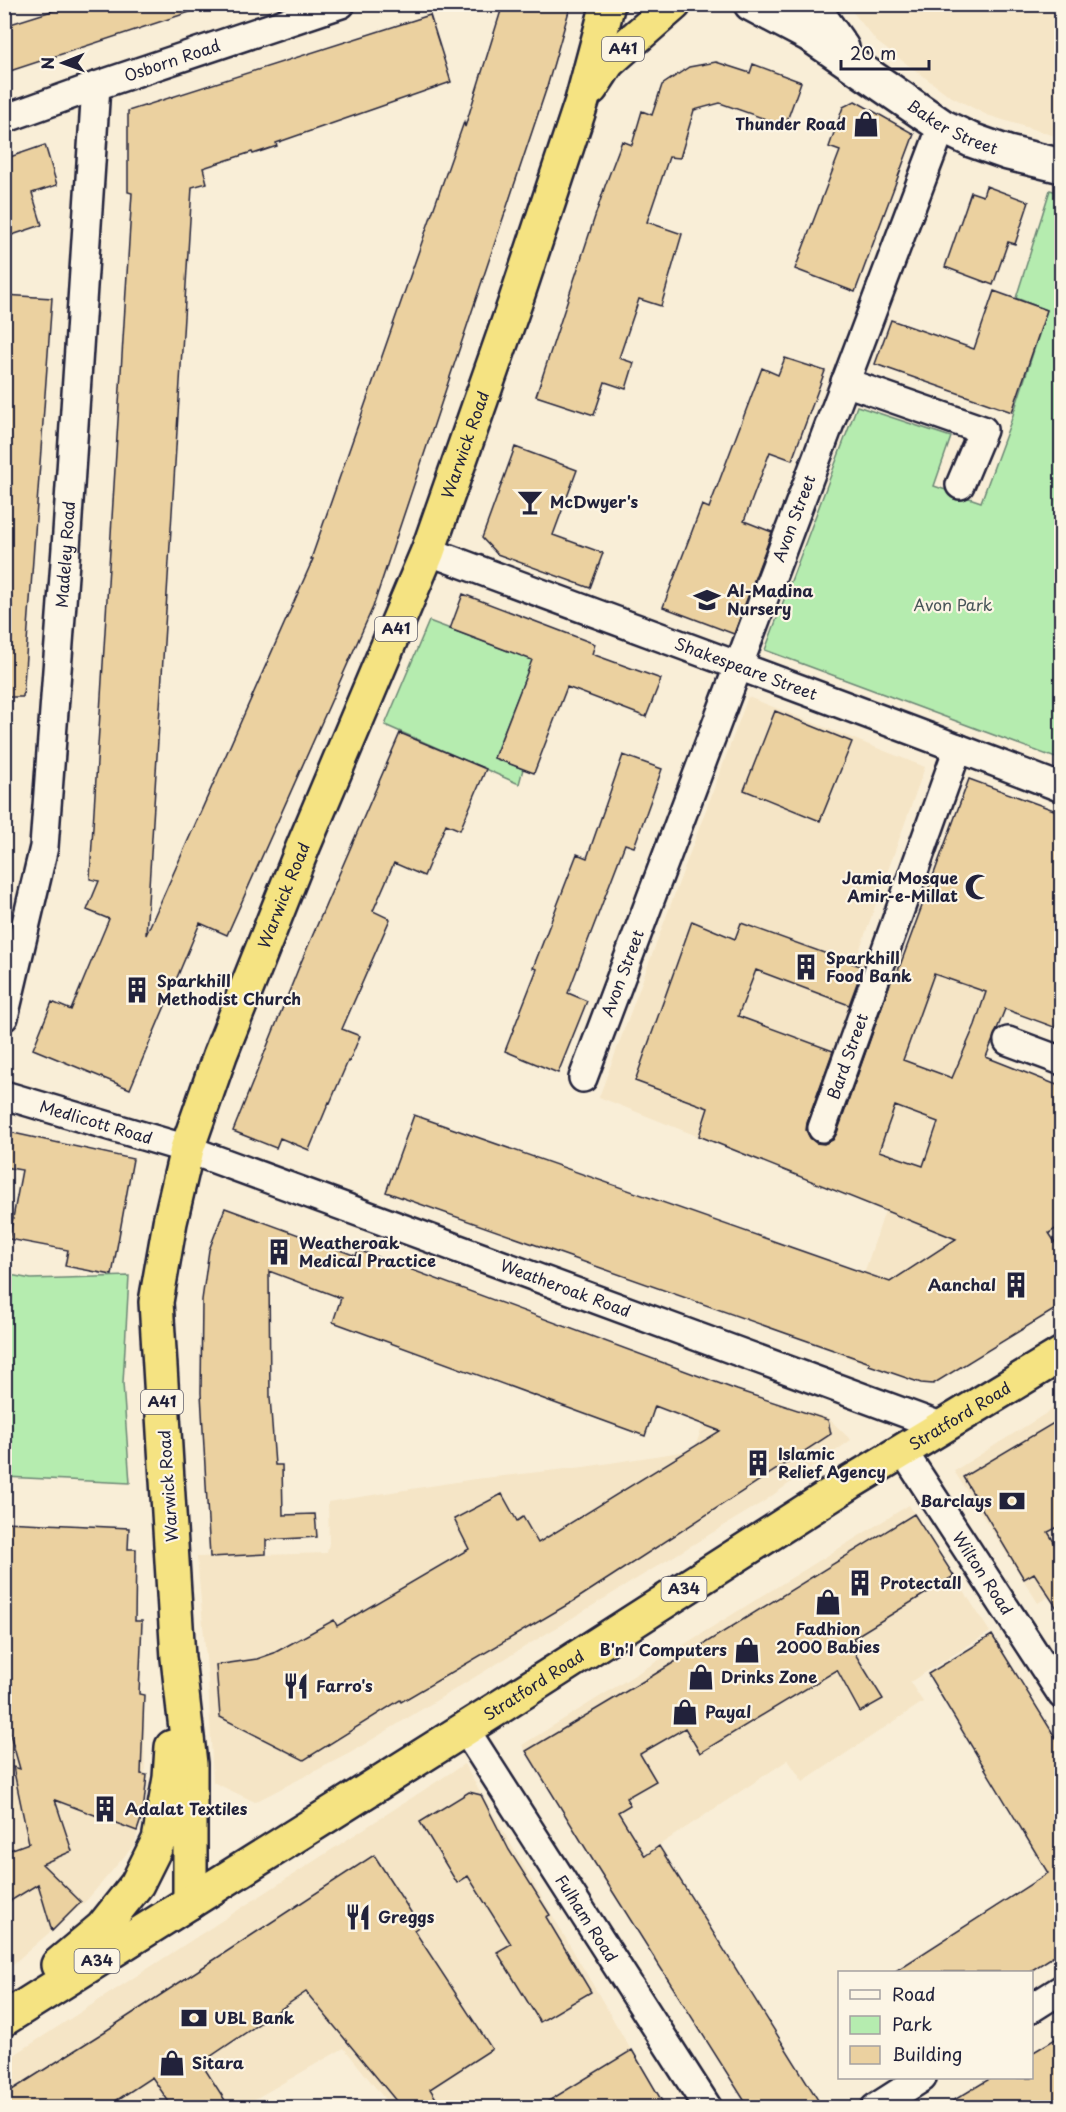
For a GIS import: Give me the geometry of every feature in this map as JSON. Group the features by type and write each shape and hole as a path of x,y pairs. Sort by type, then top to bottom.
{"highway":[{"name":"Warwick Road","path":"190,1902 190,1764 178,1658 156,1302 170,1222 187,1149 220,1055 303,847 428,550 515,303 582,101 608,4"},
{"name":"Warwick Road","path":"582,101 608,62 674,4"},
{"name":"Stratford Road","path":"4,2019 903,1451 1062,1354"},
{"path":"4,2012 102,1928 137,1884 159,1840 170,1778 178,1658"}],"main road":[{"name":"Baker Street","path":"751,4 810,35 942,126 971,140 1008,153 1062,166"},
{"name":"Baker Street","path":"811,4 855,67"}],"street":[{"name":"Osborn Road","path":"4,119 341,4"},
{"name":"Madeley Road","path":"4,1017 44,847 96,86"},
{"name":"Avon Street","path":"583,1078 942,126"},
{"path":"845,382 983,430 960,485"},
{"name":"Shakespeare Street","path":"428,550 1062,788"},
{"name":"Bard Street","path":"822,1128 958,748"},
{"path":"1008,1041 1062,1061"},
{"name":"Medlicott Road","path":"4,1095 187,1149"},
{"name":"Weatheroak Road","path":"187,1149 943,1427"},
{"name":"Wilton Road","path":"903,1451 1062,1695"},
{"name":"Fulham Road","path":"465,1729 708,2108"},
{"path":"1033,2007 1062,1989"},
{"path":"875,2108 920,2079"}],"shaded area":[{"path":"847,5 1061,5 1061,138 987,115 950,96 877,42"},
{"path":"748,697 925,767 858,954 901,963 986,992 936,1121 926,1157 1061,1194 1061,1304 933,1384 921,1383 837,1354 885,1211 599,1097"},
{"path":"737,1390 828,1418 851,1440 763,1502 350,1753 255,1802 213,1782 208,1681 197,1557 327,1553 329,1543 328,1502 475,1479 584,1467 694,1450 703,1425 722,1431"},
{"path":"1061,1404 1061,1589 1038,1603 954,1471"},
{"path":"909,1505 990,1632 910,1682 923,1702 803,1782 788,1760 605,1881 522,1745"},
{"path":"4,1687 144,1695 145,1793 135,1844 87,1900 5,1971"},
{"path":"464,1764 631,2050 538,2107 391,2107 344,2048 241,2107 5,2108 5,2061"}],"green space":[{"name":"Avon Park","path":"1050,190 1061,193 1061,760 765,650 857,406 951,437 934,486 981,502 1011,421 1047,310 1016,298"},
{"path":"429,621 562,671 526,676 494,757 523,769 519,784 385,725"},
{"path":"5,1274 31,1279 129,1276 123,1383 130,1483 5,1477"}],"building":[{"path":"74,4 198,4 199,9 4,73 4,26"},
{"path":"503,4 571,4 547,87 373,607 227,935 200,923 130,1089 33,1049 52,1002 71,1010 109,919 87,910 99,881 90,879 132,193 128,192 128,111 430,15 451,82 276,143 277,146 203,168 207,183 192,187 146,935 313,559 311,559 464,122 465,127"},
{"path":"716,62 750,73 753,64 801,82 785,126 720,103 694,110 680,158 669,157 647,222 682,234 661,306 639,299 619,358 634,363 626,389 605,382 594,415 536,396 622,141 632,145 642,111 652,115 662,85 689,67"},
{"path":"855,101 914,134 855,292 795,269 840,151 829,147 843,107"},
{"path":"45,145 57,185 32,193 42,225 12,235 4,211 4,159"},
{"path":"986,186 1029,202 1015,244 1008,242 993,285 945,267 971,192 983,196"},
{"path":"994,291 1047,310 1012,412 875,364 891,320 974,349"},
{"path":"4,295 52,298 23,697 4,697"},
{"path":"785,358 825,371 792,460 770,452 744,521 772,532 734,634 663,607 702,505 709,508 762,368 778,375"},
{"name":"McDwyer's","path":"515,447 577,470 553,535 603,553 590,588 497,554 482,538"},
{"path":"463,594 595,644 592,654 661,679 646,717 567,687 534,773 494,758 532,660 450,629"},
{"path":"775,711 852,742 820,821 744,790"},
{"path":"400,733 486,769 460,830 446,824 424,876 394,863 373,911 390,919 342,1029 360,1036 309,1150 280,1138 276,1148 233,1131 299,967"},
{"path":"623,755 662,769 634,847 625,844 568,993 587,1001 558,1073 505,1051 537,969 533,968 577,854 587,858"},
{"path":"969,779 1062,813 1062,1030 1005,1009 986,1057 1062,1087 1062,1225 1049,1233 1062,1253 1062,1305 933,1384 921,1383 869,1365 870,1363 386,1192 414,1115 890,1282 956,1239 699,1136 708,1108 635,1081 692,921 735,939 741,923 863,967 849,1005 756,970 738,1016 833,1051 807,1123 806,1130 816,1143 824,1144 833,1140 837,1133 892,978 895,979","holes":["934,974 986,992 975,1025 952,1078 903,1060","895,1106 938,1122 923,1166 879,1151"]},
{"path":"4,1131 133,1159 112,1275 65,1266 68,1250 9,1239 22,1170 4,1167"},
{"path":"225,1208 356,1256 358,1250 737,1390 828,1420 831,1434 572,1602 401,1702 400,1700 304,1760 220,1717 216,1665 257,1659 274,1653 334,1620 337,1626 469,1549 454,1519 502,1494 517,1521 523,1517 538,1543 720,1431 655,1406 645,1436 333,1322 341,1298 269,1271 270,1397 275,1465 282,1465 283,1515 315,1514 317,1537 266,1540 266,1554 210,1557 201,1393 202,1300 209,1250"},
{"name":"Barclays","path":"1062,1418 1062,1525 1048,1532 1062,1555 1062,1616 1034,1573 1024,1579 963,1477"},
{"path":"914,1514 954,1576 853,1638 858,1645 852,1649 883,1699 860,1712 837,1670 700,1753 685,1728 640,1754 656,1781 626,1798 630,1805 618,1812 645,1856 659,1846 823,2108 749,2108 526,1751"},
{"path":"4,1522 129,1528 128,1549 136,1549 135,1621 142,1621 139,1694 144,1695 141,1774 147,1775 143,1813 137,1831 55,1800 72,1851 42,1864 81,1902 52,1931 38,1884 4,1905 4,1852 29,1843 13,1767 20,1769 4,1712"},
{"path":"992,1635 1062,1748 1062,1951 1031,1971 896,1971 1048,1873 928,1674"},
{"path":"469,1792 481,1795 509,1850 550,1915 546,1917 591,1992 540,2022 497,1952 511,1944 468,1876 457,1883 420,1822"},
{"path":"374,1855 420,1926 414,1930 492,2049 430,2089 442,2108 402,2108 306,1992 201,2063 230,2108 173,2108 152,2077 105,2108 4,2108 4,2095"},
{"path":"1062,2035 1062,2108 941,2108 989,2079 1033,2079 1033,2052"},
{"path":"632,2050 666,2108 537,2108"}],"place":[{"name":"Thunder Road","path":"866,124"},
{"name":"McDwyer's","path":"530,502"},
{"name":"Al-Madina Nursery","path":"707,600"},
{"name":"Jamia Mosque Amir-e-Millat","path":"978,887"},
{"name":"Sparkhill Food Bank","path":"806,967"},
{"name":"Sparkhill Methodist Church","path":"137,990"},
{"name":"Weatheroak Medical Practice","path":"279,1252"},
{"name":"Aanchal","path":"1016,1285"},
{"name":"Islamic Relief Agency","path":"758,1463"},
{"name":"Barclays","path":"1012,1501"},
{"name":"Protectall","path":"860,1583"},
{"name":"Fadhion 2000 Babies","path":"828,1602"},
{"name":"B'n'I Computers","path":"747,1650"},
{"name":"Drinks Zone","path":"701,1677"},
{"name":"Farro's","path":"296,1686"},
{"name":"Payal","path":"685,1712"},
{"name":"Adalat Textiles","path":"105,1809"},
{"name":"Greggs","path":"358,1917"},
{"name":"UBL Bank","path":"194,2018"},
{"name":"Sitara","path":"172,2063"}]}
